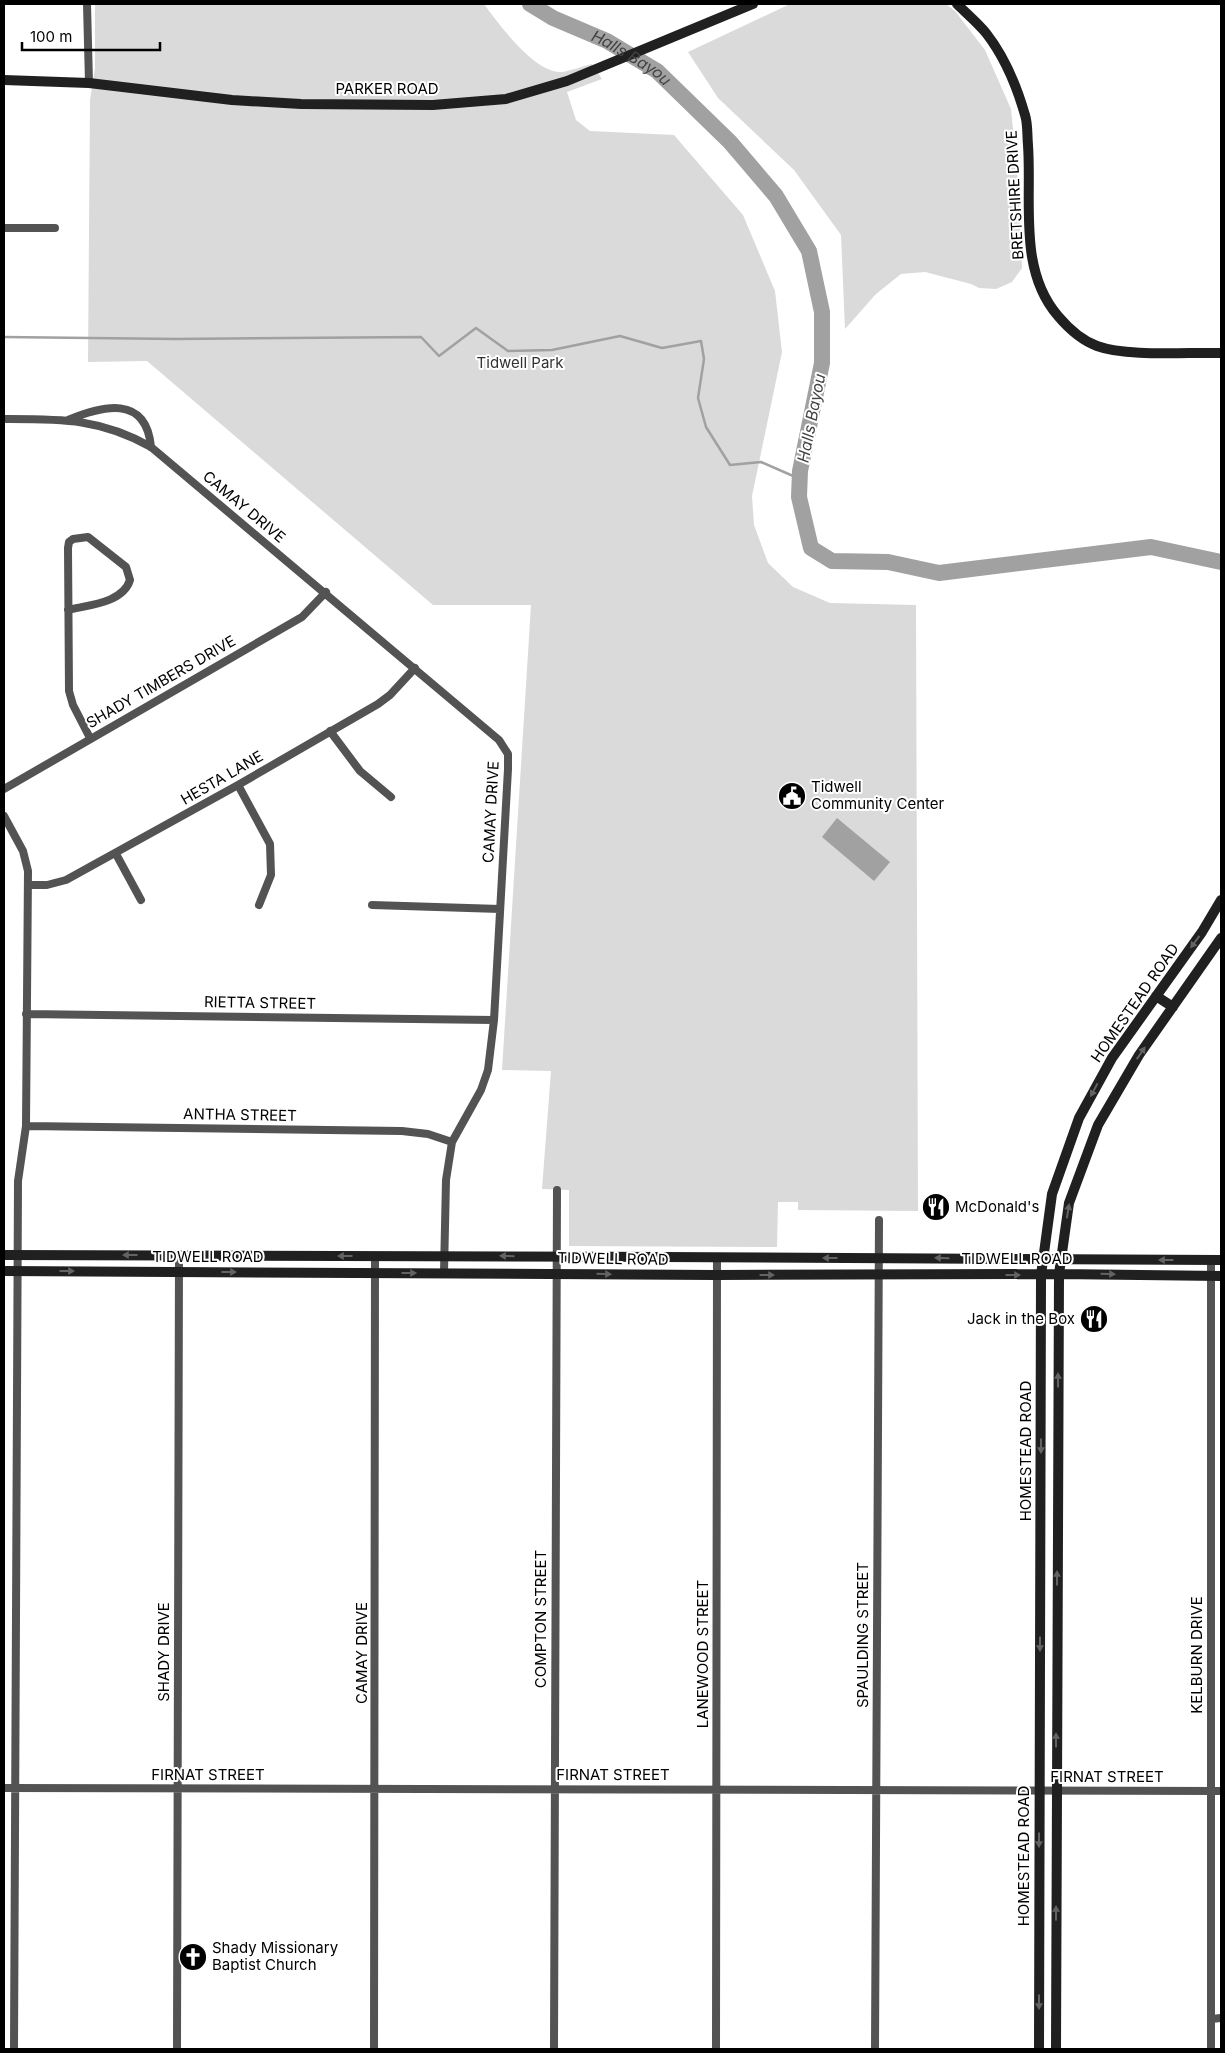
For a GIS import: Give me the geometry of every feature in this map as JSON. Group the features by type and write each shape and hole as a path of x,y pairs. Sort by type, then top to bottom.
{"main road":[{"name":"PARKER ROAD","path":"4,80 89,83 232,100 301,104 433,105 506,99 567,82 753,4"},
{"name":"BRETSHIRE DRIVE","path":"957,4 986,33 1010,73 1026,117 1029,162 1029,224 1034,269 1041,290 1052,309 1080,337 1096,346 1113,350 1221,353"},
{"name":"HOMESTEAD ROAD","path":"1039,2049 1041,1275 1052,1194 1079,1118 1112,1058 1202,932 1221,900"},
{"name":"HOMESTEAD ROAD","path":"1056,2049 1059,1274 1069,1203 1098,1125 1139,1055 1221,938"},
{"path":"1156,996 1173,1007"},
{"name":"TIDWELL ROAD","path":"4,1255 444,1255 1216,1260"},
{"name":"TIDWELL ROAD","path":"4,1271 1216,1276"},
{"path":"1041,1406 1058,1408"},
{"path":"1040,1545 1057,1543"},
{"path":"1039,1944 1056,1944"}],"street":[{"path":"88,4 89,83"},
{"path":"4,228 55,228"},
{"name":"CAMAY DRIVE","path":"66,420 102,408 124,408 136,415 144,424 150,437 151,447"},
{"name":"CAMAY DRIVE","path":"4,419 66,420 94,424 113,429 151,447 500,740 508,754 494,1020 488,1070 481,1090 452,1142 446,1180 444,1272"},
{"path":"68,610 116,597 124,592 130,580 126,567 88,537 73,539 69,542 68,610 69,691 73,705 90,738"},
{"name":"SHADY TIMBERS DRIVE","path":"4,789 302,617 326,592"},
{"name":"HESTA LANE","path":"29,885 59,883 116,854 384,699 415,668"},
{"path":"330,731 360,771 391,797"},
{"path":"238,785 270,844 271,875 259,905"},
{"path":"4,816 26,860 29,885 26,1126 18,1181 14,2049"},
{"path":"116,854 141,900"},
{"path":"372,905 500,909"},
{"name":"RIETTA STREET","path":"26,1014 494,1020"},
{"name":"ANTHA STREET","path":"26,1126 402,1131 428,1134 452,1142"},
{"name":"COMPTON STREET","path":"554,2049 557,1190"},
{"name":"SPAULDING STREET","path":"875,2049 879,1220"},
{"name":"SHADY DRIVE","path":"177,2049 179,1255"},
{"name":"CAMAY DRIVE","path":"374,2049 374,1273 376,1256"},
{"name":"LANEWOOD STREET","path":"716,1258 716,2049"},
{"name":"KELBURN DRIVE","path":"1210,2049 1210,1791 1216,1260"},
{"name":"FIRNAT STREET","path":"4,1788 717,1788 1221,1791"},
{"path":"1210,2020 1221,2018"}],"green space":[{"name":"Tidwell Park","path":"95,4 484,4 518,46 540,65 562,72 592,64 602,79 567,92 576,120 590,131 674,135 743,215 775,291 782,352 752,496 754,525 768,563 793,587 830,603 916,605 918,1211 798,1210 798,1202 778,1202 777,1247 569,1246 569,1190 542,1189 551,1071 502,1070 531,605 433,605 147,361 88,362 90,100 95,68"},
{"path":"790,4 946,4 955,11 985,50 1011,109 1018,181 1022,268 1012,282 996,289 979,288 971,284 925,272 901,274 876,294 845,329 841,235 794,170 718,98 688,52"}],"shaded area":[{"path":"837,818 890,862 874,881 822,837"}],"waterway":[{"name":"Halls Bayou","path":"530,4 553,18 607,41 657,71 730,142 776,196 809,251 822,312 822,363 800,471 799,497 811,548 832,561 888,562 939,573 1151,547 1221,562"},
{"path":"4,337 176,339 421,337 439,356 476,328 508,351 552,350 620,336 662,348 701,341 704,359 698,398 706,427 730,465 761,462 800,479"}],"place":[{"name":"Tidwell Community Center","path":"792,796"},
{"name":"McDonald's","path":"936,1207"},
{"name":"Jack in the Box","path":"1094,1319"},
{"name":"Shady Missionary Baptist Church","path":"193,1957"}]}
